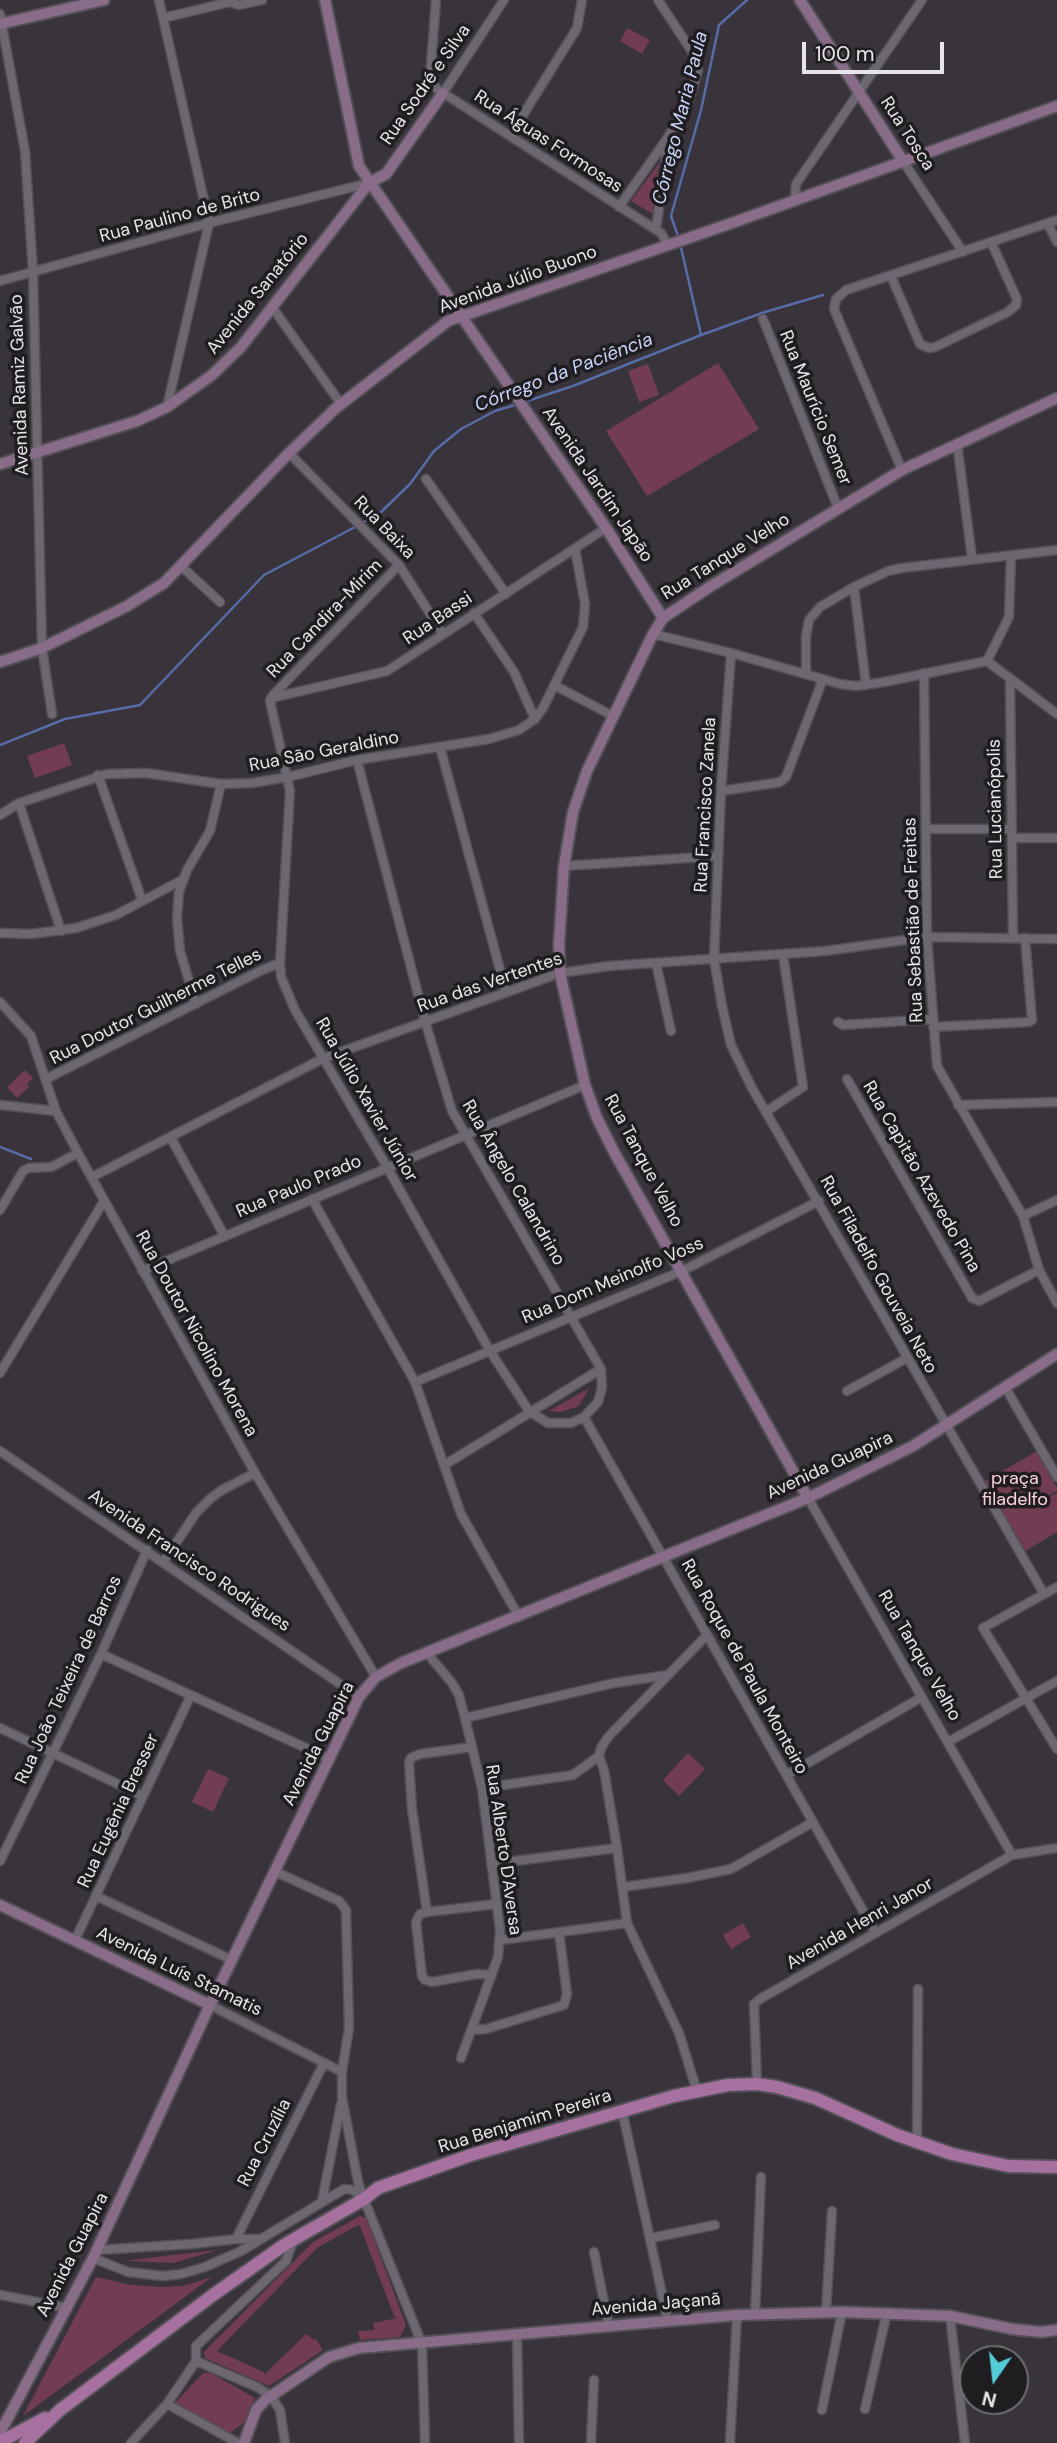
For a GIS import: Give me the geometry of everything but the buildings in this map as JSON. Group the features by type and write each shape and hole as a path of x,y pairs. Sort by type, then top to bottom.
{"main road":[{"name":"Rua Benjamim Pereira","path":"25,2443 60,2410 184,2316 294,2239 364,2199 378,2188 471,2155 622,2110 728,2085 757,2084 815,2098 917,2142 952,2154 1007,2166 1057,2167"},
{"name":"Rua Benjamim Pereira","path":"0,2442 60,2410"}],"street":[{"path":"1,21 104,0"},
{"path":"159,0 209,223 167,407"},
{"path":"163,19 230,2 239,5 262,0"},
{"name":"Avenida Jardim Japão","path":"325,0 359,166 606,528 663,618"},
{"path":"436,0 430,78 432,84 443,93"},
{"name":"Rua Sodré e Silva","path":"369,183 386,174 504,0"},
{"path":"510,136 577,29 582,0"},
{"path":"620,207 664,143 692,94 698,70 691,50 658,0"},
{"name":"Rua Tosca","path":"800,0 963,252"},
{"path":"795,200 796,184 922,0"},
{"name":"Avenida Ramiz Galvão","path":"1,21 23,131 33,272 42,648 52,714"},
{"name":"Rua Águas Formosas","path":"443,93 675,242"},
{"name":"Avenida Júlio Buono","path":"0,662 42,648 143,598 164,583 289,453 341,404 448,321 1057,106"},
{"path":"656,229 666,159 664,143"},
{"name":"Rua Paulino de Brito","path":"0,281 209,223 369,183"},
{"name":"Avenida Sanatório","path":"0,464 133,423 167,407 212,375 228,361 369,183"},
{"path":"349,188 357,199"},
{"path":"902,470 834,309 839,294 1057,220"},
{"path":"1048,224 1057,242"},
{"path":"891,276 920,344 929,348 935,347 1008,312 1016,305 1017,299 991,242"},
{"path":"272,307 341,404"},
{"name":"Rua Maurício Semer","path":"763,318 838,508"},
{"name":"Rua Tanque Velho","path":"1012,1854 808,1498 597,1118 585,1085 560,973 559,938 564,866 580,788 663,618 902,470 1057,398"},
{"path":"957,443 972,558"},
{"name":"Rua Baixa","path":"289,453 399,565 443,634"},
{"path":"426,478 506,594"},
{"name":"Rua Bassi","path":"273,696 387,671 606,528"},
{"path":"535,719 583,627 585,616 575,549"},
{"path":"806,674 806,636 809,620 820,607 854,587 888,571 972,558 1057,550"},
{"path":"987,661 1009,617 1011,555"},
{"name":"Rua Candira-Mirim","path":"273,696 399,565"},
{"path":"181,566 220,602"},
{"path":"854,587 866,685"},
{"path":"474,613 513,672 535,719"},
{"path":"653,634 840,684 866,685 987,661"},
{"name":"Rua Francisco Zanela","path":"715,959 721,791 731,653"},
{"path":"987,661 1057,714"},
{"name":"Rua Sebastião de Freitas","path":"924,673 927,937 937,1066 1023,1216 1039,1270 1057,1303"},
{"path":"721,791 780,782 786,777 823,680"},
{"name":"Rua Lucianópolis","path":"1010,680 1013,938"},
{"path":"554,685 613,716"},
{"name":"Rua Júlio Xavier Júnior","path":"273,696 270,706 290,791 280,964 284,988 490,1351 529,1411"},
{"name":"Rua São Geraldino","path":"0,816 19,803 98,775 146,773 221,784 252,783 356,760 505,736 535,719"},
{"path":"440,747 506,992"},
{"name":"Rua Ângelo Calandrino","path":"356,760 447,1099 465,1135 601,1369"},
{"path":"98,775 142,900"},
{"path":"196,1004 185,974 177,934 178,907 182,880 210,831 221,784"},
{"path":"19,803 61,931"},
{"path":"927,829 1057,838"},
{"path":"564,866 718,856"},
{"path":"0,933 61,931 96,922 182,880"},
{"name":"Rua das Vertentes","path":"92,1177 324,1058 560,973 656,963 783,955 927,937 1057,939"},
{"path":"838,1022 844,1025 1029,1022 1032,1020 1025,938"},
{"path":"767,1111 803,1087 783,955"},
{"name":"Rua Filadelfo Gouveia Neto","path":"715,959 716,978 731,1045 740,1066 945,1427 1044,1594"},
{"path":"656,963 671,1031"},
{"name":"Rua Doutor Guilherme Telles","path":"46,1079 262,970 280,964"},
{"name":"Rua Doutor Nicolino Morena","path":"0,1002 31,1036 56,1111 78,1153 255,1473 376,1676"},
{"name":"Rua Capitão Azevedo Pina","path":"847,1079 972,1298 979,1301 1039,1270"},
{"name":"Rua Paulo Prado","path":"142,1271 585,1085"},
{"path":"958,1105 1057,1101"},
{"path":"0,1104 56,1111"},
{"path":"171,1138 224,1235"},
{"path":"0,1210 23,1171 36,1167 51,1167 78,1153"},
{"path":"312,1199 415,1382 467,1526 519,1617"},
{"path":"1023,1216 1057,1200"},
{"path":"0,1373 104,1201"},
{"name":"Rua Dom Meinolfo Voss","path":"415,1382 682,1271 819,1201"},
{"name":"Avenida Guapira","path":"0,2433 95,2254 210,2005 359,1697 376,1676 808,1498 945,1427 1057,1354"},
{"path":"847,1391 907,1358"},
{"path":"446,1464 529,1411 601,1369 601,1395 594,1408 584,1417 571,1423 556,1424 541,1420 529,1411"},
{"path":"1006,1387 1057,1477"},
{"name":"Rua Roque de Paula Monteiro","path":"584,1417 875,1933"},
{"name":"Avenida Francisco Rodrigues","path":"1,1453 164,1561 359,1697"},
{"path":"164,1561 196,1513 211,1498 255,1473"},
{"name":"Rua João Teixeira de Barros","path":"0,1861 101,1654 147,1550"},
{"path":"1057,1587 983,1628 1057,1749"},
{"path":"697,2091 679,2033 627,1923 604,1770 599,1756 608,1737 707,1635"},
{"name":"Rua Alberto D'Aversa","path":"427,1653 452,1683 465,1718 482,1788 497,1904 500,1940 492,1975 461,2058"},
{"path":"101,1654 330,1759"},
{"path":"465,1718 614,1684 668,1675"},
{"path":"948,1742 1057,1681"},
{"name":"Rua Eugênia Bresser","path":"75,1940 191,1695"},
{"path":"787,1774 922,1697"},
{"path":"0,1728 143,1796"},
{"path":"428,1912 412,1809 409,1762 420,1754 472,1747"},
{"path":"482,1788 573,1775 599,1756"},
{"path":"623,1887 731,1869 813,1822"},
{"name":"Avenida Henri Janor","path":"757,2084 754,2004 1012,1854 1057,1848"},
{"path":"491,1864 617,1849"},
{"path":"274,1871 340,1901 346,1910 349,2028 342,2072 342,2097 322,2201"},
{"path":"96,1896 232,1960"},
{"path":"492,1975 432,1982 425,1980 422,1976 416,1922 419,1914 428,1912 497,1904"},
{"name":"Avenida Luís Stamatis","path":"0,1905 210,2005 342,2072"},
{"path":"500,1940 627,1923"},
{"path":"472,2030 486,2029 564,2005 567,1994 559,1932"},
{"path":"917,2142 918,1989"},
{"name":"Rua Cruzília","path":"236,2239 324,2063"},
{"path":"342,2097 364,2199 422,2344 425,2443"},
{"path":"622,2110 668,2322"},
{"path":"755,2315 761,2178"},
{"path":"95,2254 128,2272 172,2275 205,2267 264,2239 344,2189 353,2190 364,2199"},
{"path":"826,2312 832,2211"},
{"path":"651,2238 715,2225"},
{"path":"95,2254 236,2239 264,2239"},
{"path":"131,2443 167,2404 195,2361 197,2346 286,2261 294,2239"},
{"path":"594,2252 609,2327"},
{"path":"0,2295 68,2308"},
{"name":"Avenida Jaçanã","path":"244,2443 256,2410 271,2396 317,2364 341,2352 359,2348 737,2315 826,2312 950,2316 1012,2329 1057,2330"},
{"path":"822,2410 842,2312"},
{"path":"865,2409 887,2312"},
{"path":"730,2443 737,2315"},
{"path":"950,2316 965,2443"},
{"path":"517,2336 520,2443"},
{"path":"195,2361 257,2387 271,2396 280,2410 285,2443"},
{"path":"591,2443 594,2381"},
{"path":"167,2404 238,2443"}],"green space":[{"path":"627,28 650,40 642,54 620,41"},
{"path":"659,163 653,214 631,201"},
{"path":"718,363 759,429 647,496 606,431"},
{"path":"648,364 659,395 639,402 628,371"},
{"path":"64,743 72,765 35,778 27,756"},
{"path":"25,1070 33,1078 27,1084 29,1087 17,1098 7,1087"},
{"path":"589,1388 579,1406 561,1412 549,1411"},
{"name":"praça filadelfo","path":"1037,1451 1057,1488 1057,1491 1040,1501 1057,1493 1057,1532 1024,1552 985,1481"},
{"path":"688,1753 705,1769 679,1796 663,1780"},
{"path":"208,1769 229,1778 213,1812 192,1802"},
{"path":"743,1923 751,1937 731,1949 723,1935"},
{"path":"360,2216 366,2218 406,2325 400,2337 360,2340 358,2331 375,2330 373,2323 397,2318 358,2225 317,2248 217,2351 264,2372 264,2375 306,2334 316,2339 323,2350 269,2386 205,2358 204,2352 313,2242"},
{"path":"218,2250 173,2263 125,2261 164,2256"},
{"path":"96,2277 132,2285 162,2287 183,2286 212,2277 23,2416"},
{"path":"203,2373 211,2373 255,2398 247,2420 229,2434 174,2404"}],"waterway":[{"name":"Córrego Maria Paula","path":"678,236 671,216 701,110 719,25 747,0"},
{"name":"Córrego Maria Paula","path":"680,243 701,335"},
{"name":"Córrego da Paciência","path":"524,402 573,386 765,312 823,295"},
{"name":"Córrego da Paciência","path":"362,523 381,512 410,484 434,451 461,429 495,411 518,404"},
{"name":"Córrego da Paciência","path":"0,745 65,719 140,705 264,575 357,526"},
{"path":"0,1147 31,1159"}]}
